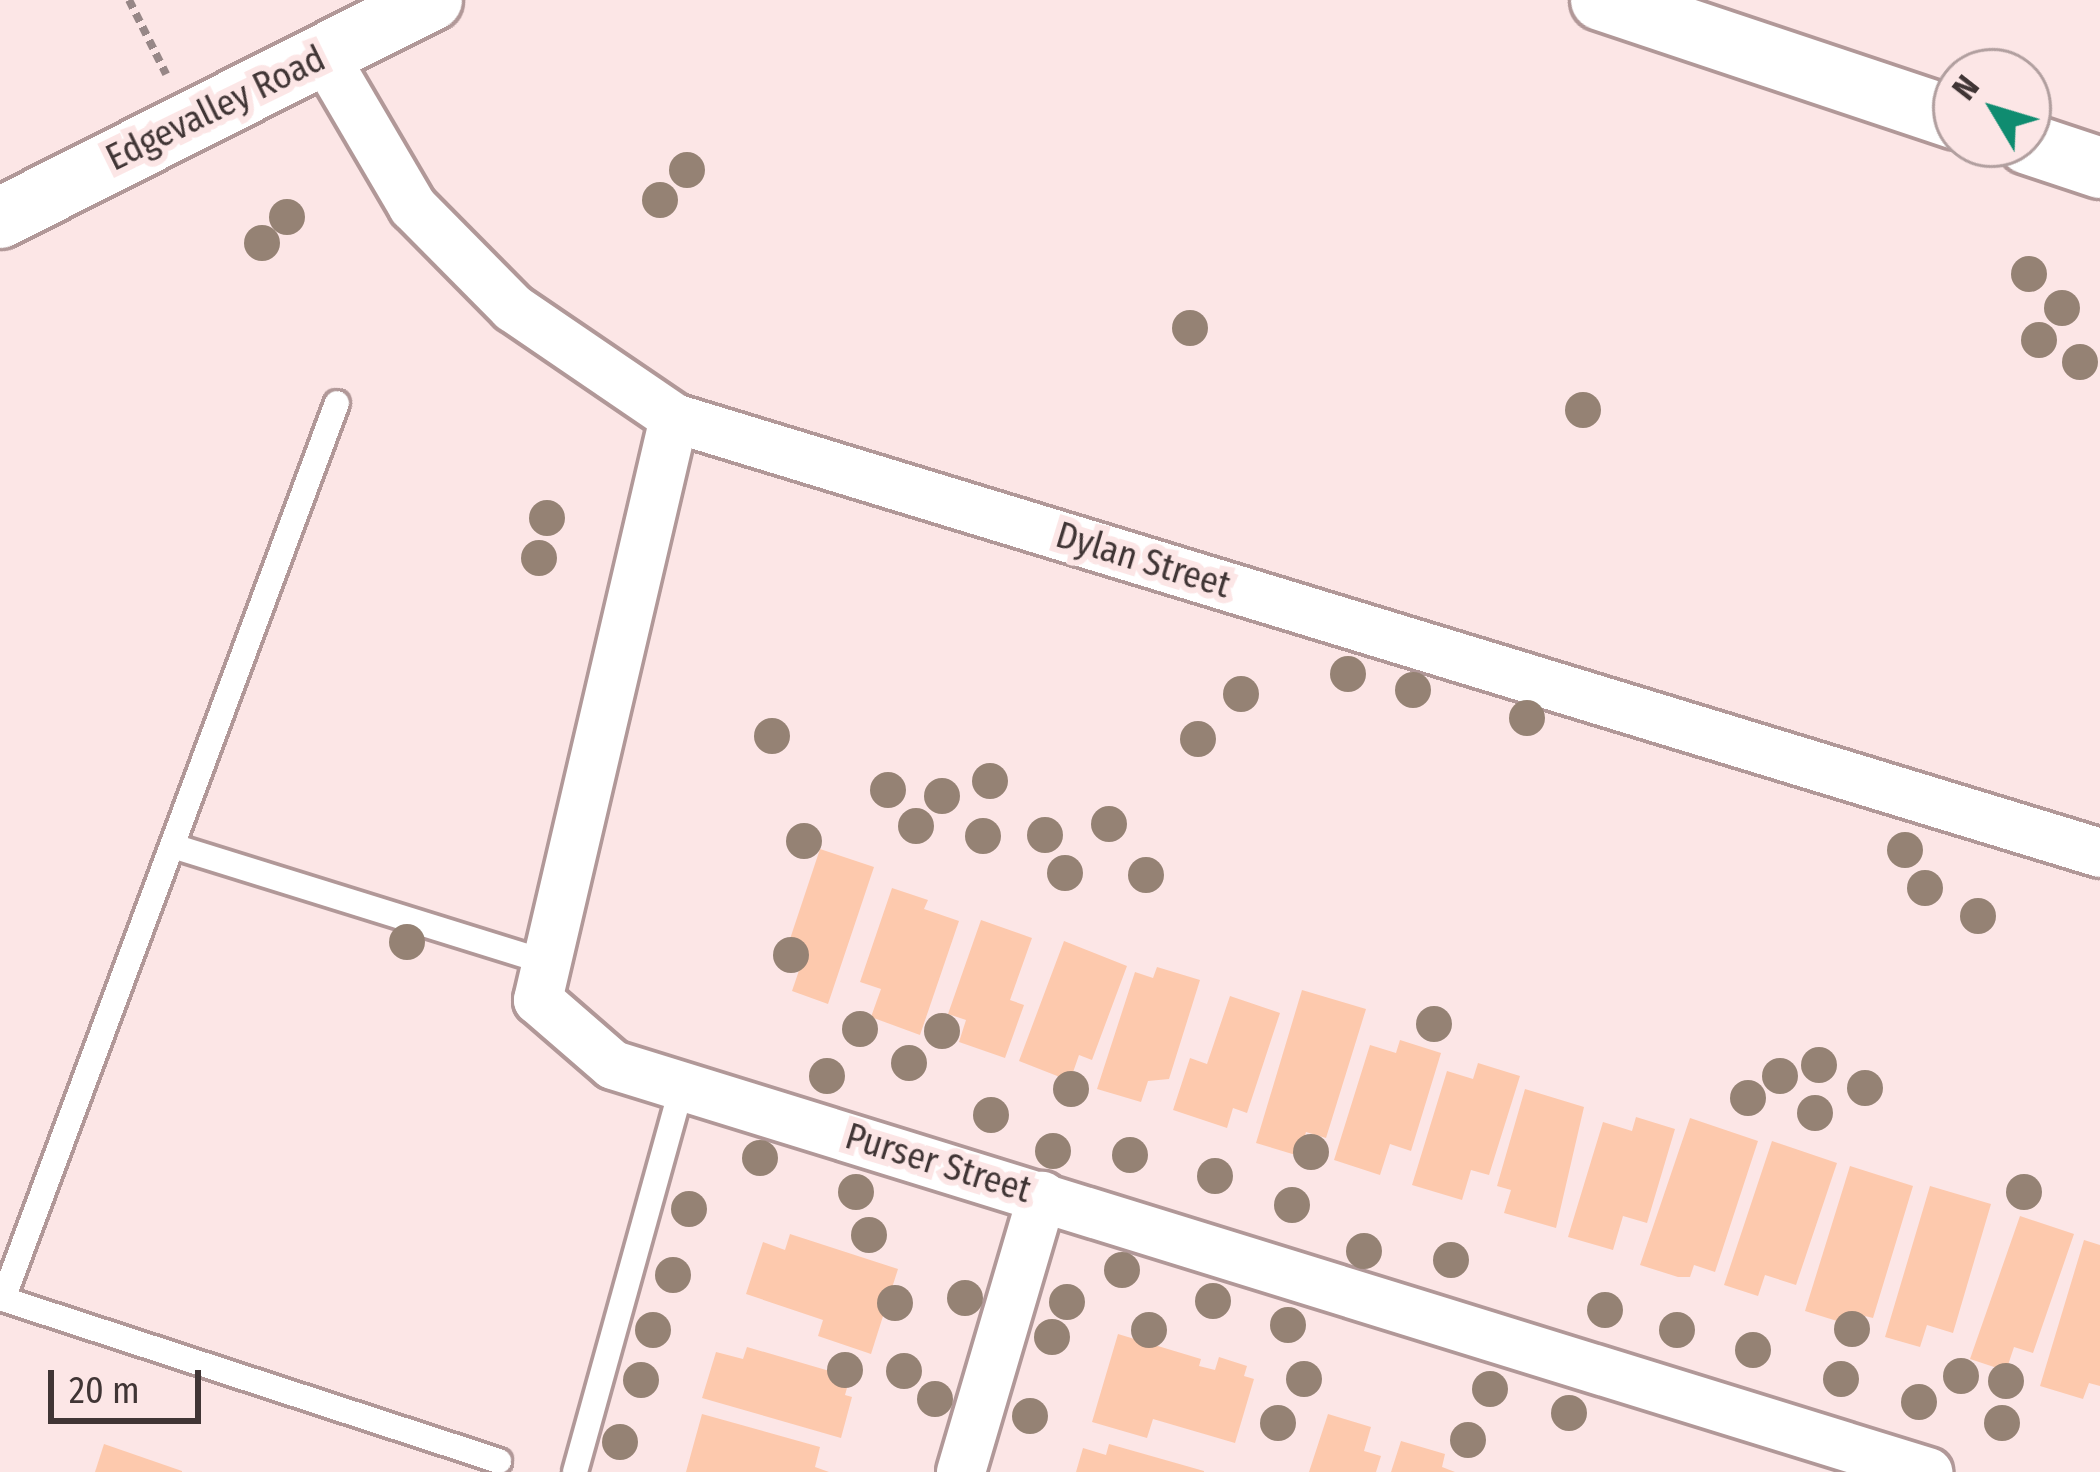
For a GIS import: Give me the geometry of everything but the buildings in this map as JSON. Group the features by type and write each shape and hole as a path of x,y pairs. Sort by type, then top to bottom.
{"street":[{"name":"Edgevalley Road","path":"0,218 194,116 326,57 432,0"},
{"path":"1601,0 1932,111"},
{"name":"Dylan Street","path":"326,57 413,207 513,308 674,418 2100,854"},
{"path":"2052,152 2100,168"},
{"name":"Purser Street","path":"674,418 538,1000 613,1065 1928,1472"},
{"path":"961,1472 1042,1196"}],"lane":[{"path":"337,403 2,1298 499,1462"},
{"path":"173,846 545,962"},
{"path":"575,1472 682,1085"}],"path":[{"path":"129,0 194,116"}]}
